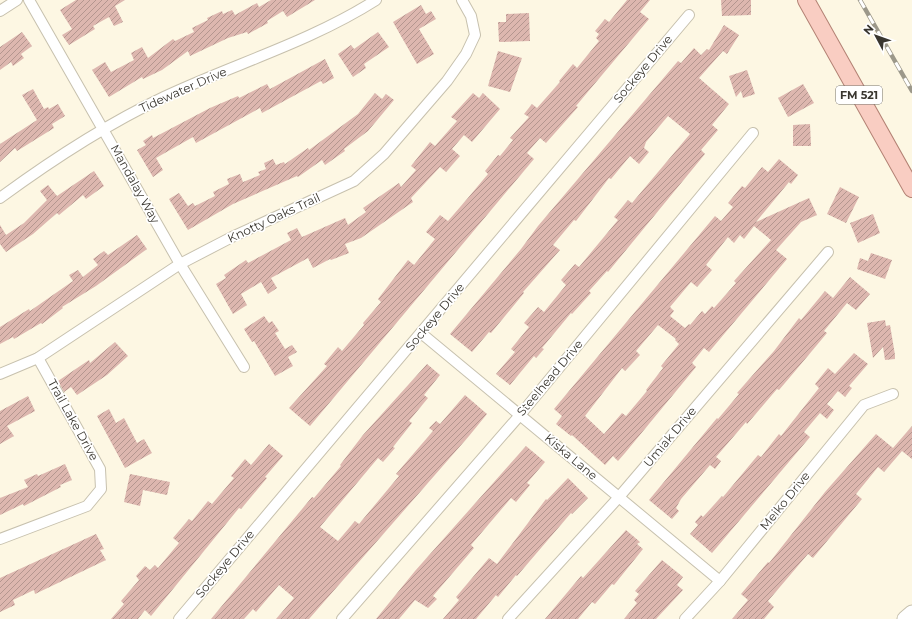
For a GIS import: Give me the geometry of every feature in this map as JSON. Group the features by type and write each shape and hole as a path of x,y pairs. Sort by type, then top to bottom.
{"main road":[{"name":"FM 521","path":"806,0 912,189"},
{"path":"905,619 912,613"}],"street":[{"path":"0,11 17,0"},
{"name":"Mandalay Way","path":"29,0 104,127 180,264 244,367"},
{"name":"Tidewater Drive","path":"0,198 40,168 104,127 165,96 299,40 376,0"},
{"name":"Knotty Oaks Trail","path":"0,374 38,358 180,264 232,237 354,181 384,154 446,81 466,54 475,35 471,16 462,0"},
{"name":"Sockeye Drive","path":"179,619 689,15"},
{"name":"Steelhead Drive","path":"342,619 520,415 753,133"},
{"name":"Umiak Drive","path":"508,619 619,497 828,252"},
{"name":"Kiska Lane","path":"421,333 720,581"},
{"name":"Trail Lake Drive","path":"0,539 87,506 101,489 100,469 38,358"},
{"name":"Meiko Drive","path":"686,619 720,581 864,405 893,394"}],"building":[{"path":"76,0 125,0 115,6 123,22 114,26 109,17 93,26 95,29 69,45 62,35 72,29 60,10"},
{"path":"271,0 315,0 287,17 283,11 267,21 268,23 248,34 247,32 228,38 190,56 188,51 162,70 143,79 142,77 109,97 92,70 105,62 111,72 134,60 131,53 142,47 148,58 173,39 175,41 194,32 192,28 208,20 207,18 222,11 223,14 232,10 235,15 257,3 259,7"},
{"path":"627,0 650,0 640,12 649,19 576,106 578,107 546,143 540,138 527,153 534,159 310,426 289,408 327,366 324,364 338,347 342,351 364,325 363,323 381,302 378,299 408,260 414,265 435,239 426,232 440,215 448,221 488,174 485,171 513,140 510,138 529,117 524,114 532,104 537,108 560,82 559,81 573,64 577,68 599,41 596,38 599,34 595,31 605,19 609,22"},
{"path":"721,0 751,0 751,15 722,16"},
{"path":"421,5 426,14 431,11 436,19 419,29 434,54 417,64 393,22"},
{"path":"529,13 530,41 499,42 498,22 506,22 506,14"},
{"path":"724,25 739,35 727,54 723,51 699,78 729,104 712,125 718,130 701,150 705,154 608,272 607,271 589,291 591,293 572,314 571,313 542,348 544,349 536,358 534,356 510,385 496,374 515,352 511,349 529,327 524,323 538,307 544,312 566,285 561,280 575,264 579,267 618,220 614,217 628,200 632,203 690,134 668,116 646,142 644,148 649,152 639,164 630,156 611,179 609,178 576,221 574,220 553,245 560,250 523,292 524,293 491,333 489,332 472,352 450,334 521,249 538,226 678,61 681,63 694,48 701,55 707,49 709,50"},
{"path":"22,32 32,46 21,54 24,58 13,66 11,62 0,70 0,47"},
{"path":"378,32 389,47 364,64 366,68 353,77 338,54 351,45 354,49"},
{"path":"498,51 522,58 510,92 488,86"},
{"path":"325,59 334,78 323,84 321,81 262,113 260,108 196,143 193,137 156,158 163,170 153,177 137,150 146,145 143,141 152,135 153,138 210,108 238,96 239,98 267,84 270,89"},
{"path":"747,70 755,94 743,98 741,91 736,97 729,76"},
{"path":"803,84 814,103 788,117 778,98"},
{"path":"33,89 44,109 48,107 49,109 58,104 65,116 52,124 54,128 17,151 15,148 0,162 0,144 37,120 22,95"},
{"path":"375,93 382,99 386,94 394,100 368,131 344,149 345,151 325,165 322,160 298,177 297,176 233,204 188,230 169,199 179,193 188,206 193,203 195,206 215,196 213,192 229,184 227,179 240,174 243,182 260,175 258,172 266,169 264,163 273,159 276,165 284,162 285,164 308,148 309,150 358,114"},
{"path":"473,93 479,98 483,93 500,109 472,142 464,135 452,149 460,156 446,172 440,167 411,198 413,202 361,238 345,244 349,253 331,260 330,259 313,268 308,258 271,278 277,288 268,294 261,282 241,294 247,305 233,314 216,284 226,278 224,275 246,260 248,263 291,240 287,233 297,228 302,237 345,218 348,225 366,212 363,208 399,183 401,187 416,170 411,166 430,142 435,146 457,121 451,117"},
{"path":"810,124 811,146 793,146 793,125"},
{"path":"779,159 798,175 791,184 789,182 756,222 809,198 817,215 801,222 776,250 787,259 709,352 704,348 692,363 696,367 618,461 613,456 605,465 572,435 571,436 556,424 562,416 554,409 715,216 721,221 733,207 728,203 742,186 745,188 762,167 768,172","holes":["754,226 771,240 734,281 736,283 714,308 712,306 705,314 702,311 690,325 689,324 685,328 670,316 674,311 670,307 691,282 697,287 712,270 706,265 728,237 734,243 740,235 744,239","658,325 676,339 675,340 679,344 661,366 663,368 646,390 647,391 626,416 622,413 604,434 585,416 622,368 625,371 640,355 636,351"]},
{"path":"94,171 104,186 86,199 83,195 59,215 57,213 33,234 6,252 0,244 0,225 6,235 24,223 47,200 40,191 48,185 57,196"},
{"path":"840,187 859,197 846,223 827,214"},
{"path":"873,214 880,233 858,243 850,223"},
{"path":"137,235 147,249 96,286 62,307 63,308 42,324 41,323 14,339 13,337 0,344 0,327 29,309 30,311 73,281 69,275 78,270 83,277 98,265 93,259 104,251 108,255"},
{"path":"871,253 892,260 885,279 857,269 860,258 868,261"},
{"path":"850,277 870,294 856,310 847,303 824,331 827,333 779,390 777,389 716,457 721,461 715,469 710,465 681,499 676,508 679,511 672,519 649,500 717,418 718,419 739,394 737,393 774,351 799,318 801,320 825,291 833,298"},
{"path":"264,316 269,323 272,321 279,331 275,333 285,349 292,345 297,352 288,357 293,366 275,376 254,341 252,342 244,329"},
{"path":"885,320 886,326 890,325 895,359 885,360 883,347 873,358 867,323"},
{"path":"115,342 128,356 107,375 77,395 71,387 64,392 58,381 89,360 90,363"},
{"path":"854,353 868,364 849,386 852,388 845,397 838,391 827,404 834,410 827,419 820,413 804,432 810,437 712,553 690,534 698,525 695,522 701,515 703,517 722,496 723,497 758,455 761,457 779,434 781,436 819,388 815,384 828,368 835,374"},
{"path":"427,364 440,375 424,395 428,398 409,421 412,423 393,447 395,448 383,462 378,458 320,527 338,541 355,521 359,524 399,476 396,474 433,431 429,428 436,421 440,424 465,395 487,414 469,436 309,619 276,619 294,598 279,585 256,612 253,609 244,619 211,619 312,497 314,498 341,466 340,465 363,435"},
{"path":"28,396 35,411 7,426 14,436 0,444 0,411"},
{"path":"109,409 116,423 124,418 137,443 144,439 152,453 125,468 97,416"},
{"path":"912,426 912,459 902,451 884,472 878,467 856,494 862,499 813,558 808,554 768,601 774,607 764,619 732,619 748,600 741,594 768,562 769,563 825,492 876,434 893,448"},
{"path":"269,444 283,456 265,477 267,478 241,509 239,508 151,616 145,610 138,619 111,619 124,604 121,601 139,580 136,576 145,566 150,570 155,565 158,568 179,543 173,538 189,519 192,521 208,501 212,504 234,478 231,476 245,459 251,465"},
{"path":"526,446 545,462 527,483 530,485 516,502 511,498 471,545 474,548 433,596 437,599 428,608 415,600 399,619 376,619 415,571"},
{"path":"65,464 72,480 60,485 61,487 24,506 23,504 0,515 0,498 28,487 24,480 37,474 38,476"},
{"path":"130,474 170,482 167,495 143,490 140,506 124,502"},
{"path":"568,478 588,498 572,514 571,513 517,576 516,575 498,597 496,595 476,619 443,619 459,600 456,597 489,558 497,564 546,499 547,500"},
{"path":"626,530 640,542 637,544 643,549 614,585 612,584 595,604 592,602 578,619 545,619 581,576 583,578"},
{"path":"96,534 104,549 100,550 106,560 35,594 34,590 13,600 15,605 0,612 0,578"},
{"path":"662,560 683,577 677,585 683,590 656,619 624,619 637,603 634,600 639,594 635,591"}],"railway":[{"path":"860,0 912,91"}]}
